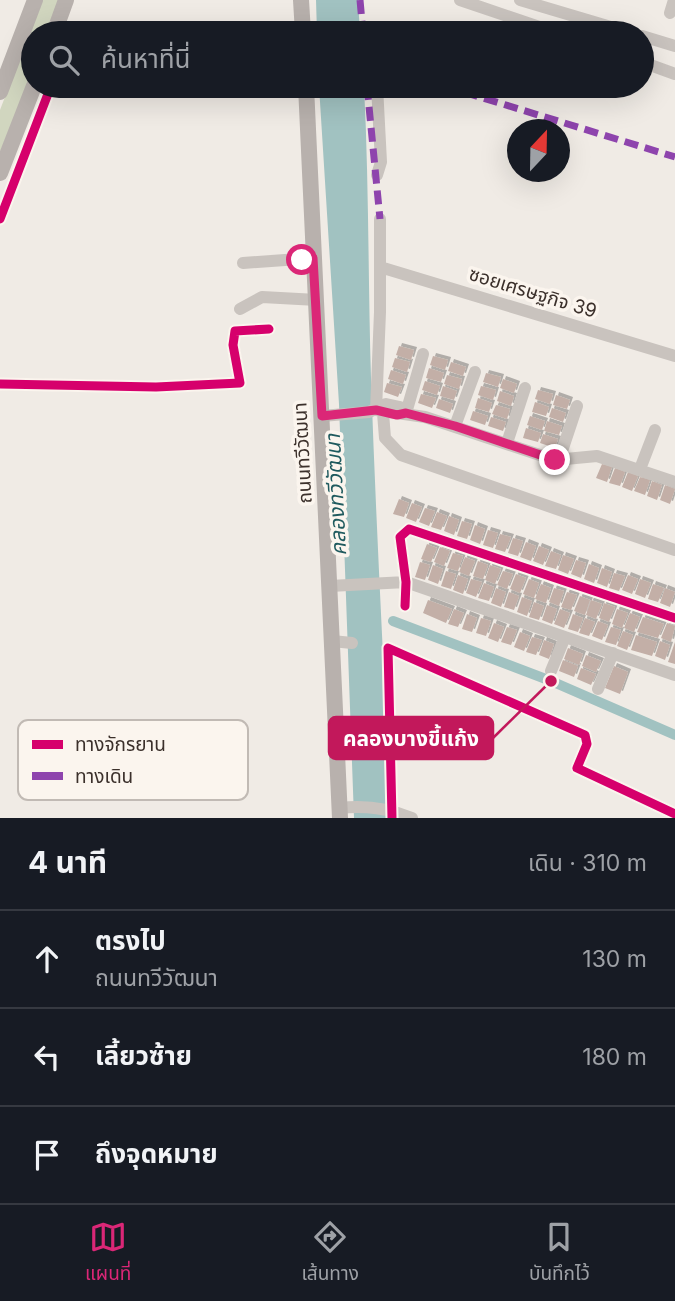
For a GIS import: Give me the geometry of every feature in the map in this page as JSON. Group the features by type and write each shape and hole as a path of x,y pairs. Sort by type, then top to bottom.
{"main road":[{"path":"58,21 66,0"},
{"path":"301,0 302,21"},
{"path":"26,21 33,1"},
{"path":"0,92 21,34"},
{"path":"0,173 29,98"},
{"name":"ถนนทวีวัฒนา","path":"306,98 340,813"}],"street":[{"path":"460,0 522,21"},
{"path":"520,0 591,21"},
{"path":"654,40 675,46"},
{"path":"654,66 675,74"},
{"path":"377,175 381,162 378,98"},
{"path":"380,219 376,412 385,438 401,455 675,550"},
{"path":"243,263 313,258"},
{"name":"ซอยเศรษฐกิจ 39","path":"380,267 675,356"},
{"path":"240,309 262,298 317,300"},
{"path":"0,384 156,387 240,383 233,345 234,331 269,329"},
{"path":"406,413 423,354"},
{"path":"455,426 475,372"},
{"path":"507,443 525,388"},
{"path":"559,460 577,406"},
{"path":"322,416 406,413 559,460 597,456 675,482"},
{"path":"640,470 655,430"},
{"path":"405,606 406,582 400,537 409,529 675,618"},
{"path":"330,586 406,582 675,675"},
{"path":"551,671 565,637"},
{"path":"332,641 352,643"},
{"path":"392,812 388,648 585,735 587,744 577,765 580,771 675,814"},
{"path":"598,689 613,653"},
{"path":"340,813 357,806 412,818"}],"green space":[{"path":"42,0 59,0 51,21 34,21"},
{"path":"21,55 22,98 0,152 0,110"}],"water":[{"path":"316,0 358,0 359,21 317,21"},
{"path":"320,98 364,98 373,433 391,818 354,818 339,404"}],"building":[{"path":"399,346 414,350 411,360 396,355"},
{"path":"433,356 448,360 445,370 430,365"},
{"path":"395,358 410,362 407,372 392,367"},
{"path":"451,362 466,367 463,376 448,371"},
{"path":"429,368 444,373 441,382 426,378"},
{"path":"391,370 406,375 403,384 388,379"},
{"path":"486,373 501,377 498,387 483,382"},
{"path":"447,375 462,379 459,389 444,384"},
{"path":"503,379 517,384 514,393 500,388"},
{"path":"425,381 440,386 437,395 422,390"},
{"path":"387,383 402,387 398,397 384,392"},
{"path":"443,386 457,391 454,400 440,396"},
{"path":"481,386 496,390 493,400 478,395"},
{"path":"538,390 553,394 550,404 535,399"},
{"path":"500,391 514,396 511,406 497,401"},
{"path":"421,394 436,398 432,408 418,403"},
{"path":"556,395 570,400 567,409 553,405"},
{"path":"478,398 492,403 489,412 475,408"},
{"path":"439,399 453,404 450,413 436,408"},
{"path":"535,402 549,407 546,416 532,412"},
{"path":"496,405 510,409 507,419 492,414"},
{"path":"552,408 566,413 563,422 549,417"},
{"path":"473,411 488,416 485,425 470,420"},
{"path":"530,416 545,421 542,430 527,425"},
{"path":"491,417 506,422 503,431 488,426"},
{"path":"547,421 562,426 559,435 544,431"},
{"path":"526,428 541,433 538,442 523,438"},
{"path":"543,434 558,439 555,448 540,443"},
{"path":"602,464 612,467 607,482 596,478"},
{"path":"615,468 625,472 620,486 609,483"},
{"path":"628,472 638,476 632,491 622,487"},
{"path":"640,477 650,480 645,495 634,491"},
{"path":"652,481 662,485 657,500 647,496"},
{"path":"665,485 675,489 670,504 660,500"},
{"path":"399,499 409,503 404,517 393,514"},
{"path":"412,503 422,507 416,522 406,518"},
{"path":"425,508 435,511 429,526 419,522"},
{"path":"437,512 447,516 441,530 431,527"},
{"path":"449,516 459,520 454,535 444,531"},
{"path":"462,521 472,524 467,539 457,536"},
{"path":"475,525 485,529 480,544 470,540"},
{"path":"488,530 498,533 493,548 483,545"},
{"path":"500,534 511,537 505,552 495,549"},
{"path":"513,538 523,541 518,556 508,553"},
{"path":"526,542 536,546 531,561 520,557"},
{"path":"427,544 437,548 431,562 421,559"},
{"path":"539,546 549,550 543,565 533,561"},
{"path":"440,547 450,551 444,566 434,562"},
{"path":"551,551 561,555 556,569 545,566"},
{"path":"453,553 463,556 458,571 447,568"},
{"path":"563,555 574,559 568,574 558,570"},
{"path":"465,557 475,561 469,576 459,572"},
{"path":"576,560 586,563 581,578 571,574"},
{"path":"478,561 488,565 483,579 473,576"},
{"path":"420,562 430,565 425,580 415,577"},
{"path":"589,564 599,568 594,583 584,579"},
{"path":"433,565 443,569 438,584 428,580"},
{"path":"490,565 501,569 495,584 485,580"},
{"path":"602,568 612,572 607,587 597,583"},
{"path":"446,571 456,574 451,589 441,586"},
{"path":"503,571 513,574 507,589 497,585"},
{"path":"614,573 625,576 619,591 609,588"},
{"path":"516,574 526,578 520,593 510,589"},
{"path":"458,575 468,579 463,594 453,590"},
{"path":"628,575 638,579 632,594 622,590"},
{"path":"471,579 482,582 476,597 466,593"},
{"path":"529,579 539,583 534,598 523,594"},
{"path":"640,579 651,583 645,598 635,594"},
{"path":"484,583 494,587 489,601 478,598"},
{"path":"541,584 551,588 546,603 535,599"},
{"path":"653,584 664,588 658,602 648,599"},
{"path":"496,588 506,592 501,607 491,603"},
{"path":"554,588 564,591 559,606 549,602"},
{"path":"665,588 675,592 670,607 660,603"},
{"path":"509,592 519,596 514,610 504,607"},
{"path":"567,592 577,595 571,610 561,607"},
{"path":"580,596 590,600 585,615 574,611"},
{"path":"522,597 532,601 527,616 517,612"},
{"path":"428,600 452,609 446,623 423,613"},
{"path":"591,600 602,604 596,619 586,615"},
{"path":"534,602 544,606 539,620 529,617"},
{"path":"604,603 615,607 609,622 599,618"},
{"path":"547,605 557,609 552,624 542,620"},
{"path":"454,609 464,613 458,627 448,624"},
{"path":"560,609 570,613 564,628 554,624"},
{"path":"617,609 628,613 622,628 612,624"},
{"path":"630,613 640,617 634,632 624,628"},
{"path":"467,614 477,618 472,632 462,629"},
{"path":"573,614 583,618 578,632 568,629"},
{"path":"643,617 664,624 658,638 637,632"},
{"path":"481,618 491,621 486,636 476,633"},
{"path":"585,618 595,622 589,636 579,633"},
{"path":"598,621 608,625 602,640 592,636"},
{"path":"494,623 504,627 498,642 488,638"},
{"path":"667,623 675,626 671,642 661,638"},
{"path":"507,627 517,630 511,645 501,642"},
{"path":"611,627 621,630 616,645 605,642"},
{"path":"623,631 633,635 627,650 617,646"},
{"path":"520,632 530,636 524,651 514,647"},
{"path":"636,635 657,642 652,656 631,650"},
{"path":"532,637 542,640 536,655 526,652"},
{"path":"544,640 554,644 549,659 539,655"},
{"path":"660,641 670,645 665,660 655,656"},
{"path":"675,642 675,664 668,662"},
{"path":"568,648 583,654 579,665 564,659"},
{"path":"586,655 601,661 596,672 582,666"},
{"path":"563,660 578,666 574,677 559,671"},
{"path":"614,666 628,672 620,694 605,688"},
{"path":"581,668 596,674 591,685 577,679"}],"waterway":[{"path":"393,621 551,681 675,735"}],"marked path":[{"path":"360,0 362,21"},
{"path":"368,98 380,219"},
{"path":"483,98 675,157"}],"cycle path":[{"path":"0,219 46,98"},
{"path":"0,384 156,387 240,383 233,345 235,331 269,329"},
{"path":"405,606 406,582 400,537 409,529 675,618"},
{"path":"392,818 388,648 585,735 587,744 577,768 675,814"}],"place":[{"name":"คลองบางขี้แก้ง","path":"551,681"}],"route":[{"path":"302,260 313,258 322,416 376,410 397,415 406,413 455,426 555,460"}],"water label":[{"name":"คลองทวีวัฒนา","path":"336,495"}]}
